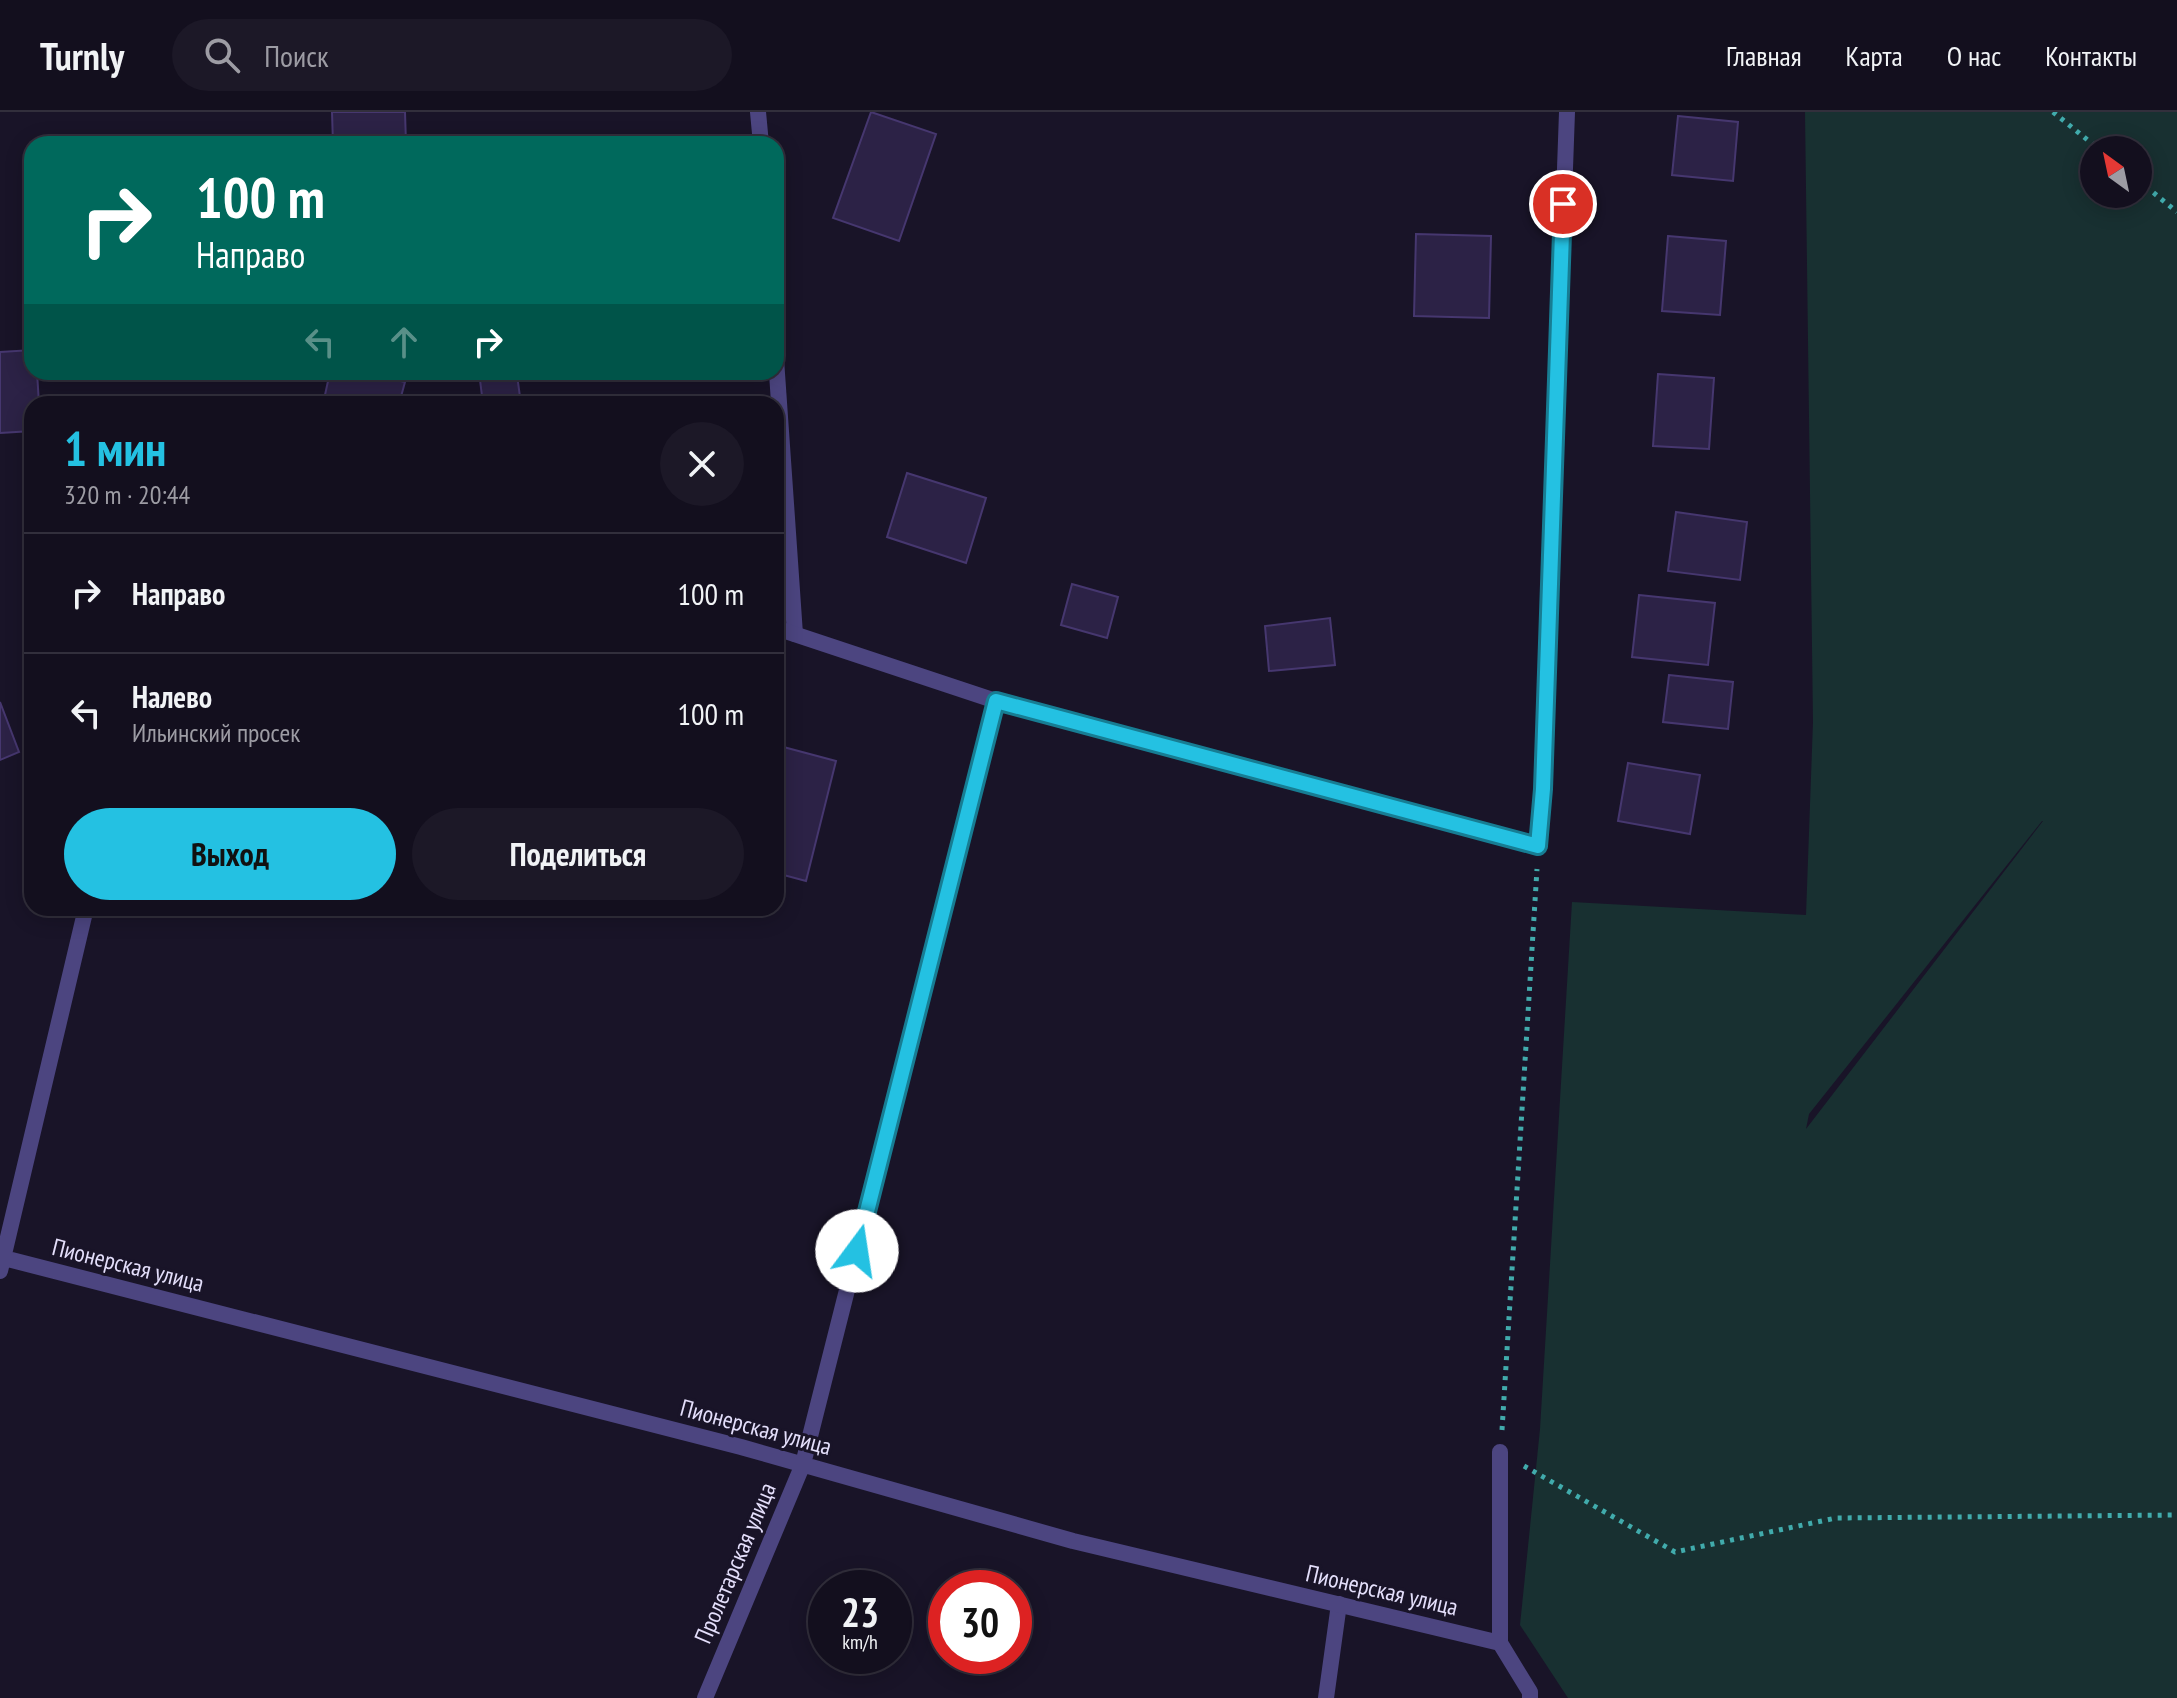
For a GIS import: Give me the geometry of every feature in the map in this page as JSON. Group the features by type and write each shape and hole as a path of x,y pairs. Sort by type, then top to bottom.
{"street":[{"path":"758,112 760,136"},
{"path":"784,631 996,701 1538,846 1543,789 1567,112"},
{"path":"784,475 795,634"},
{"name":"Пролетарская улица","path":"705,1698 803,1464 996,701"},
{"path":"1,1262 84,916"},
{"name":"Пионерская улица","path":"1,1262 803,1464 1073,1541 1500,1643"},
{"path":"1500,1452 1500,1643 1530,1692 1530,1698"},
{"path":"1326,1698 1339,1604"}],"path":[{"path":"2053,112 2083,136"},
{"path":"2152,191 2177,212"},
{"path":"1538,846 1500,1452 1675,1552 1836,1518 2177,1515"}],"green space":[{"path":"1805,112 2177,112 2177,1698 1568,1698 1520,1625 1540,1429 1572,902 1806,915 1813,722","holes":["2043,821 1806,1129 1809,1114"]}],"building":[{"path":"332,112 405,112 406,136 333,136"},
{"path":"871,112 936,134 899,241 833,218"},
{"path":"1678,116 1738,122 1733,181 1672,175"},
{"path":"1416,234 1491,236 1489,318 1414,316"},
{"path":"1668,236 1726,241 1720,315 1662,311"},
{"path":"24,350 24,380 38,380 38,396 24,396 24,432 0,433 0,352"},
{"path":"1658,374 1714,378 1709,449 1653,446"},
{"path":"328,380 405,382 401,396 325,396"},
{"path":"480,380 518,380 520,396 482,396"},
{"path":"907,473 986,498 966,563 887,537"},
{"path":"1676,512 1747,522 1740,580 1668,571"},
{"path":"1072,584 1118,597 1107,638 1061,625"},
{"path":"1639,595 1715,603 1708,665 1632,657"},
{"path":"1330,618 1335,665 1269,671 1265,626"},
{"path":"1669,675 1733,682 1728,729 1663,722"},
{"path":"0,702 19,752 0,760"},
{"path":"784,747 836,761 806,881 784,875"},
{"path":"1628,763 1700,775 1690,834 1618,821"}],"route":[{"path":"857,1251 996,701 1538,846 1543,789 1563,204"}]}
